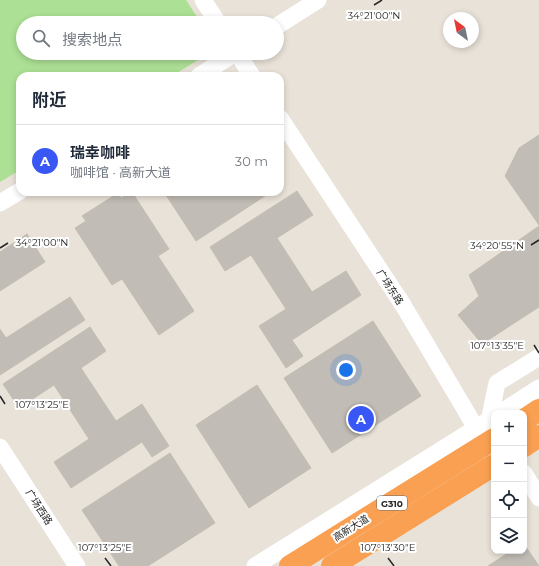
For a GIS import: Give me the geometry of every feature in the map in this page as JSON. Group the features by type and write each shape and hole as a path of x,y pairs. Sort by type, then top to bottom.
{"highway":[{"path":"527,418 539,410"},
{"name":"高新大道","path":"290,566 490,432"},
{"path":"527,444 539,436"},
{"name":"G310","path":"332,566 491,467"}],"street":[{"path":"202,0 213,16"},
{"path":"284,22 318,0"},
{"path":"205,72 225,60"},
{"path":"241,60 249,72"},
{"name":"广场东路","path":"284,124 402,305 490,432"},
{"path":"0,203 16,193"},
{"path":"490,432 497,384 539,357"},
{"path":"255,566 490,432 539,388"},
{"name":"广场西路","path":"0,447 77,566"},
{"path":"527,478 539,498"}],"green space":[{"path":"0,0 186,0 196,16 16,16 16,60 198,60 179,72 16,72 16,172 0,182"}],"building":[{"path":"539,135 539,225 505,176 519,148"},
{"path":"297,191 313,215 277,238 312,292 346,271 361,295 292,340 303,356 286,368 259,326 286,309 251,255 225,271 210,247"},
{"path":"113,196 120,196 121,198 125,196 135,196 169,249 158,256 194,311 159,335 122,279 112,285 75,228 86,221 82,216"},
{"path":"167,196 265,196 196,241"},
{"path":"539,226 539,307 482,344 458,315 479,296 469,275"},
{"path":"27,234 45,262 0,291 0,252"},
{"path":"70,297 85,320 0,375 0,329 6,338"},
{"path":"373,321 421,396 332,453 284,378"},
{"path":"90,327 106,351 81,368 116,421 142,404 169,446 152,457 142,442 71,488 54,462 89,439 54,385 19,408 3,384"},
{"path":"257,385 311,468 249,508 196,425"},
{"path":"170,453 215,523 148,566 119,566 82,510"},
{"path":"527,548 539,566 488,566 506,554 527,554"}],"place":[{"name":"瑞幸咖啡","path":"361,419"}]}
